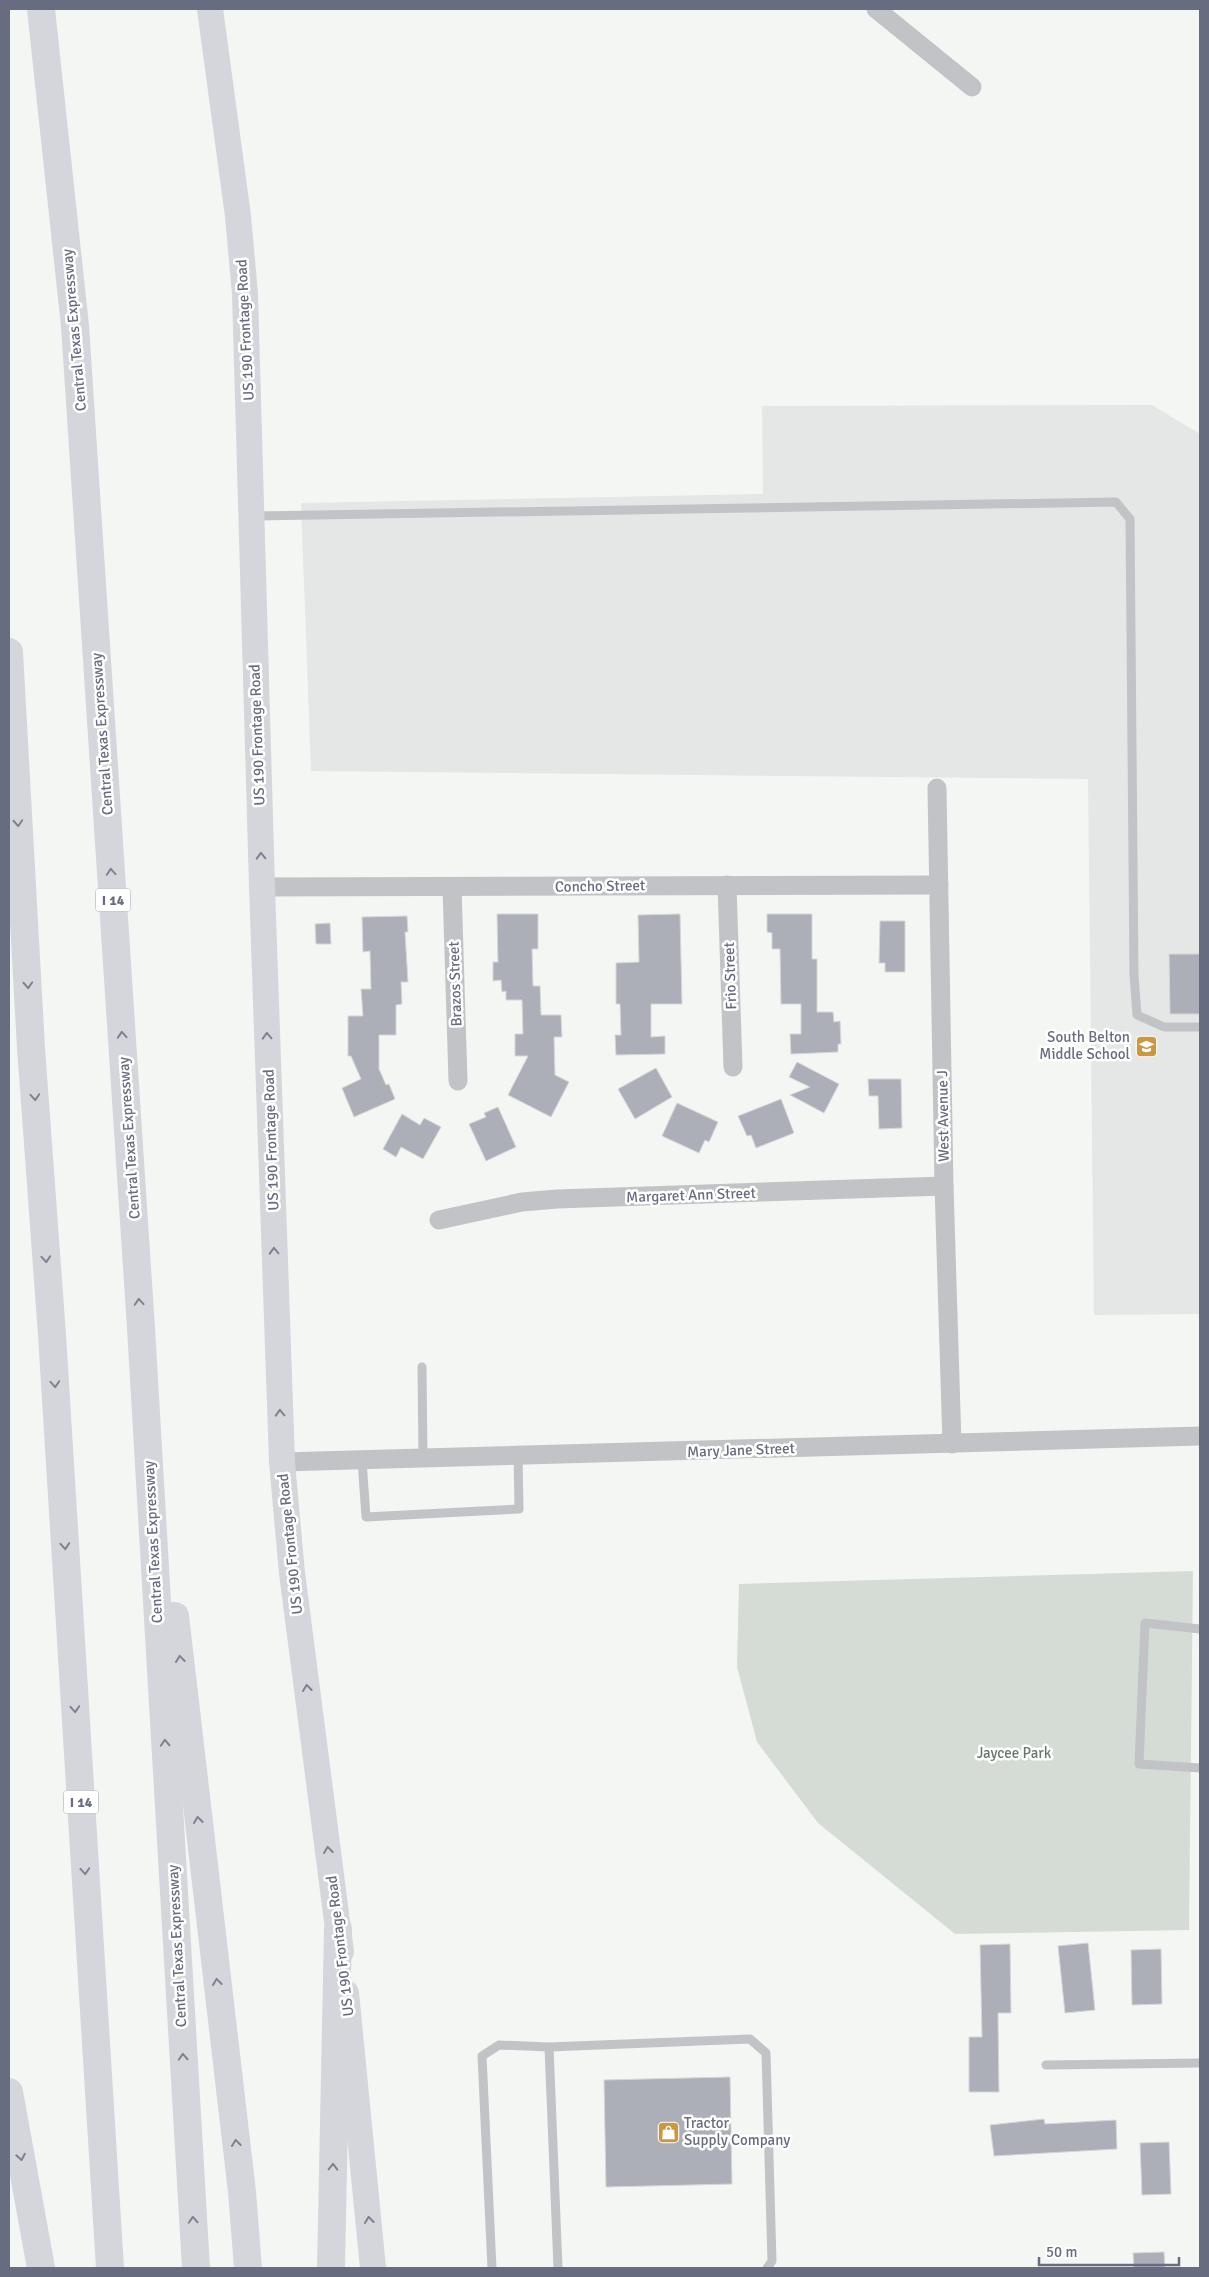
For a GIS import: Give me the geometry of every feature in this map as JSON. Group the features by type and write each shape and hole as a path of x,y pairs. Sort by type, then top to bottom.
{"highway":[{"name":"Central Texas Expressway","path":"41,9 75,326 141,1328 196,2268"},
{"name":"I 14","path":"9,652 31,1038 52,1336 110,2268"},
{"path":"141,1328 242,2192 248,2268"},
{"path":"331,2268 338,1929"},
{"path":"9,2092 41,2268"}],"main road":[{"name":"US 190 Frontage Road","path":"210,9 238,216 245,294 262,886 282,1462 292,1573 338,1929 373,2268"}],"street":[{"path":"876,9 972,87"},
{"name":"West Avenue J","path":"937,788 944,1186 952,1444"},
{"name":"Frio Street","path":"727,885 734,1067"},
{"name":"Concho Street","path":"262,886 939,885"},
{"name":"Brazos Street","path":"452,887 458,1081"},
{"name":"Margaret Ann Street","path":"439,1220 522,1202 557,1199 944,1186"},
{"name":"Mary Jane Street","path":"282,1462 1200,1436"}],"lane":[{"path":"251,516 1116,502 1130,519 1134,975 1137,1014 1164,1027 1200,1027"},
{"path":"422,1367 423,1458"},
{"path":"362,1460 366,1517 519,1509 518,1456"},
{"path":"1200,1629 1145,1623 1139,1764 1200,1768"},
{"path":"492,2268 482,2056 499,2045 549,2046 750,2039 766,2053 772,2261 766,2268"},
{"path":"549,2046 558,2268"},
{"path":"1046,2065 1200,2063"}],"shaded area":[{"name":"South Belton Middle School","path":"1152,405 1200,434 1200,1314 1094,1315 1088,779 311,771 301,503 763,494 762,406"}],"green space":[{"name":"Jaycee Park","path":"1193,1571 1189,1930 955,1934 818,1823 757,1742 737,1667 739,1584"}],"building":[{"path":"497,914 538,914 538,949 532,949 533,986 540,986 541,1015 561,1015 562,1037 554,1037 555,1075 569,1082 551,1117 508,1095 528,1056 515,1056 515,1034 523,1034 522,1000 506,1000 506,991 502,992 501,980 493,981 493,962 498,962"},
{"path":"680,914 682,1004 651,1004 651,1037 665,1036 665,1054 616,1055 615,1035 621,1035 620,1004 616,1004 616,963 639,962 638,915"},
{"path":"767,914 812,914 812,959 817,959 817,1012 833,1012 834,1022 840,1021 841,1044 838,1044 838,1052 791,1054 790,1034 801,1034 801,1004 781,1004 780,949 772,949 772,933 767,932"},
{"path":"407,916 408,932 405,932 408,982 401,982 402,1004 396,1005 396,1035 379,1035 379,1069 386,1085 389,1084 395,1099 354,1117 342,1088 361,1079 351,1056 348,1056 348,1016 363,1016 361,989 371,989 370,951 363,952 362,917"},
{"path":"880,921 905,921 905,972 885,972 885,963 879,963"},
{"path":"330,923 331,944 316,944 315,924"},
{"path":"1169,954 1200,954 1200,1014 1170,1014"},
{"path":"797,1062 839,1084 824,1113 790,1095 810,1087 789,1077"},
{"path":"656,1068 672,1097 635,1119 618,1089"},
{"path":"868,1079 901,1079 902,1128 879,1129 878,1096 869,1096"},
{"path":"781,1099 794,1133 756,1148 751,1135 747,1136 738,1116"},
{"path":"677,1103 718,1122 709,1142 705,1140 699,1153 662,1136"},
{"path":"498,1107 516,1147 486,1161 469,1124 486,1117 484,1113"},
{"path":"402,1114 420,1125 424,1118 441,1127 423,1159 401,1147 396,1157 383,1149"},
{"path":"1088,1943 1095,2010 1065,2013 1058,1946"},
{"path":"1010,1944 1011,2013 998,2013 999,2092 969,2092 969,2037 982,2037 980,1945"},
{"path":"1161,1949 1162,2004 1132,2005 1131,1950"},
{"name":"Tractor Supply Company","path":"730,2077 732,2184 606,2187 604,2080"},
{"path":"1044,2119 1045,2124 1116,2120 1117,2149 994,2156 990,2125"},
{"path":"1169,2142 1171,2194 1142,2195 1140,2143"},
{"path":"1164,2252 1165,2268 1134,2268 1133,2253"}],"place":[{"name":"South Belton Middle School","path":"1146,1046"},
{"name":"Tractor Supply Company","path":"668,2132"}]}
